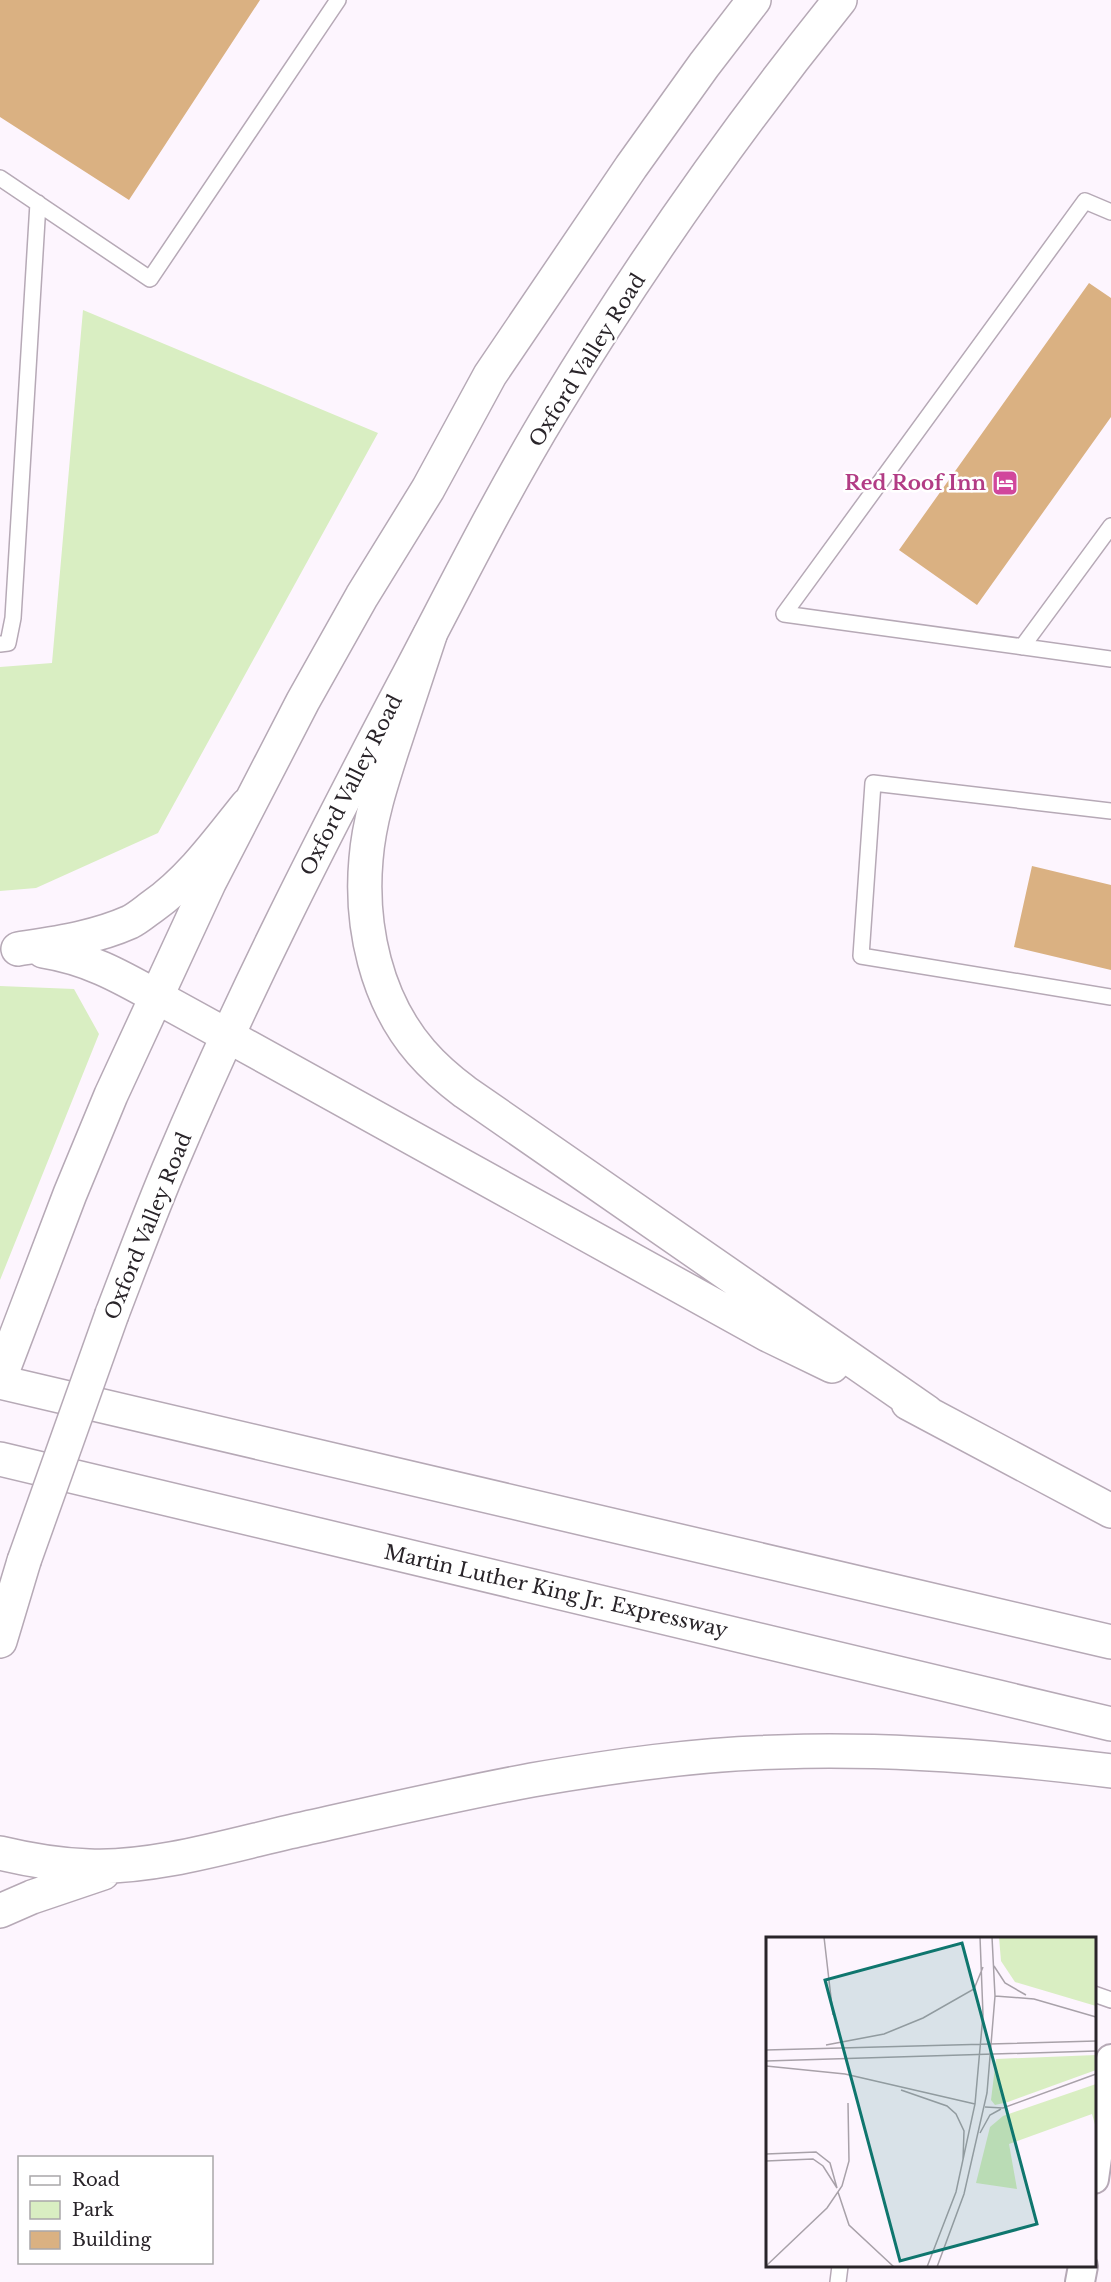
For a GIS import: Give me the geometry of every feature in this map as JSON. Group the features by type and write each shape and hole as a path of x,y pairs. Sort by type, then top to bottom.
{"main road":[{"path":"754,0 631,167 490,375 428,489 362,596 303,701 209,883 111,1095 31,1293 0,1380 1111,1642"},
{"name":"Oxford Valley Road","path":"0,1641 24,1562 112,1314 172,1161 228,1036 320,843 552,411 617,308 759,105 840,0"},
{"path":"430,635 384,775 373,816 366,858 364,893 375,965 387,997 403,1028 421,1052 443,1075 465,1092 927,1412"},
{"path":"9,950 87,937 132,921 166,897 194,870 248,805"},
{"path":"9,950 64,954 106,968 768,1335 927,1412 1111,1511"},
{"name":"Martin Luther King Jr. Expressway","path":"0,1459 1111,1724"},
{"path":"0,1853 53,1863 92,1867 133,1863 183,1856 532,1780 692,1758 776,1752 862,1751 1023,1760 1111,1771"},
{"path":"0,1911 32,1897 133,1863"}],"street":[{"path":"1096,2172 1111,2060"},
{"path":"1080,2282 1083,2267"}],"lane":[{"path":"0,178 150,279 338,0"},
{"path":"1111,212 1085,201 784,614 1111,659"},
{"path":"0,644 8,643 13,618 38,204"},
{"path":"1022,647 1111,526"},
{"path":"1111,811 873,783 861,956 1111,997"},
{"path":"1096,1995 1111,2000"},
{"path":"838,2282 840,2267"}],"green space":[{"path":"83,310 378,433 158,833 36,888 0,891 0,667 52,663"},
{"path":"0,986 74,989 99,1034 0,1280"}],"building":[{"path":"0,0 260,0 129,200 0,117"},
{"name":"Red Roof Inn","path":"1089,283 1111,298 1111,417 977,605 899,550"},
{"path":"1032,866 1111,885 1111,970 1014,947"}],"place":[{"name":"Red Roof Inn","path":"1005,483"}]}
